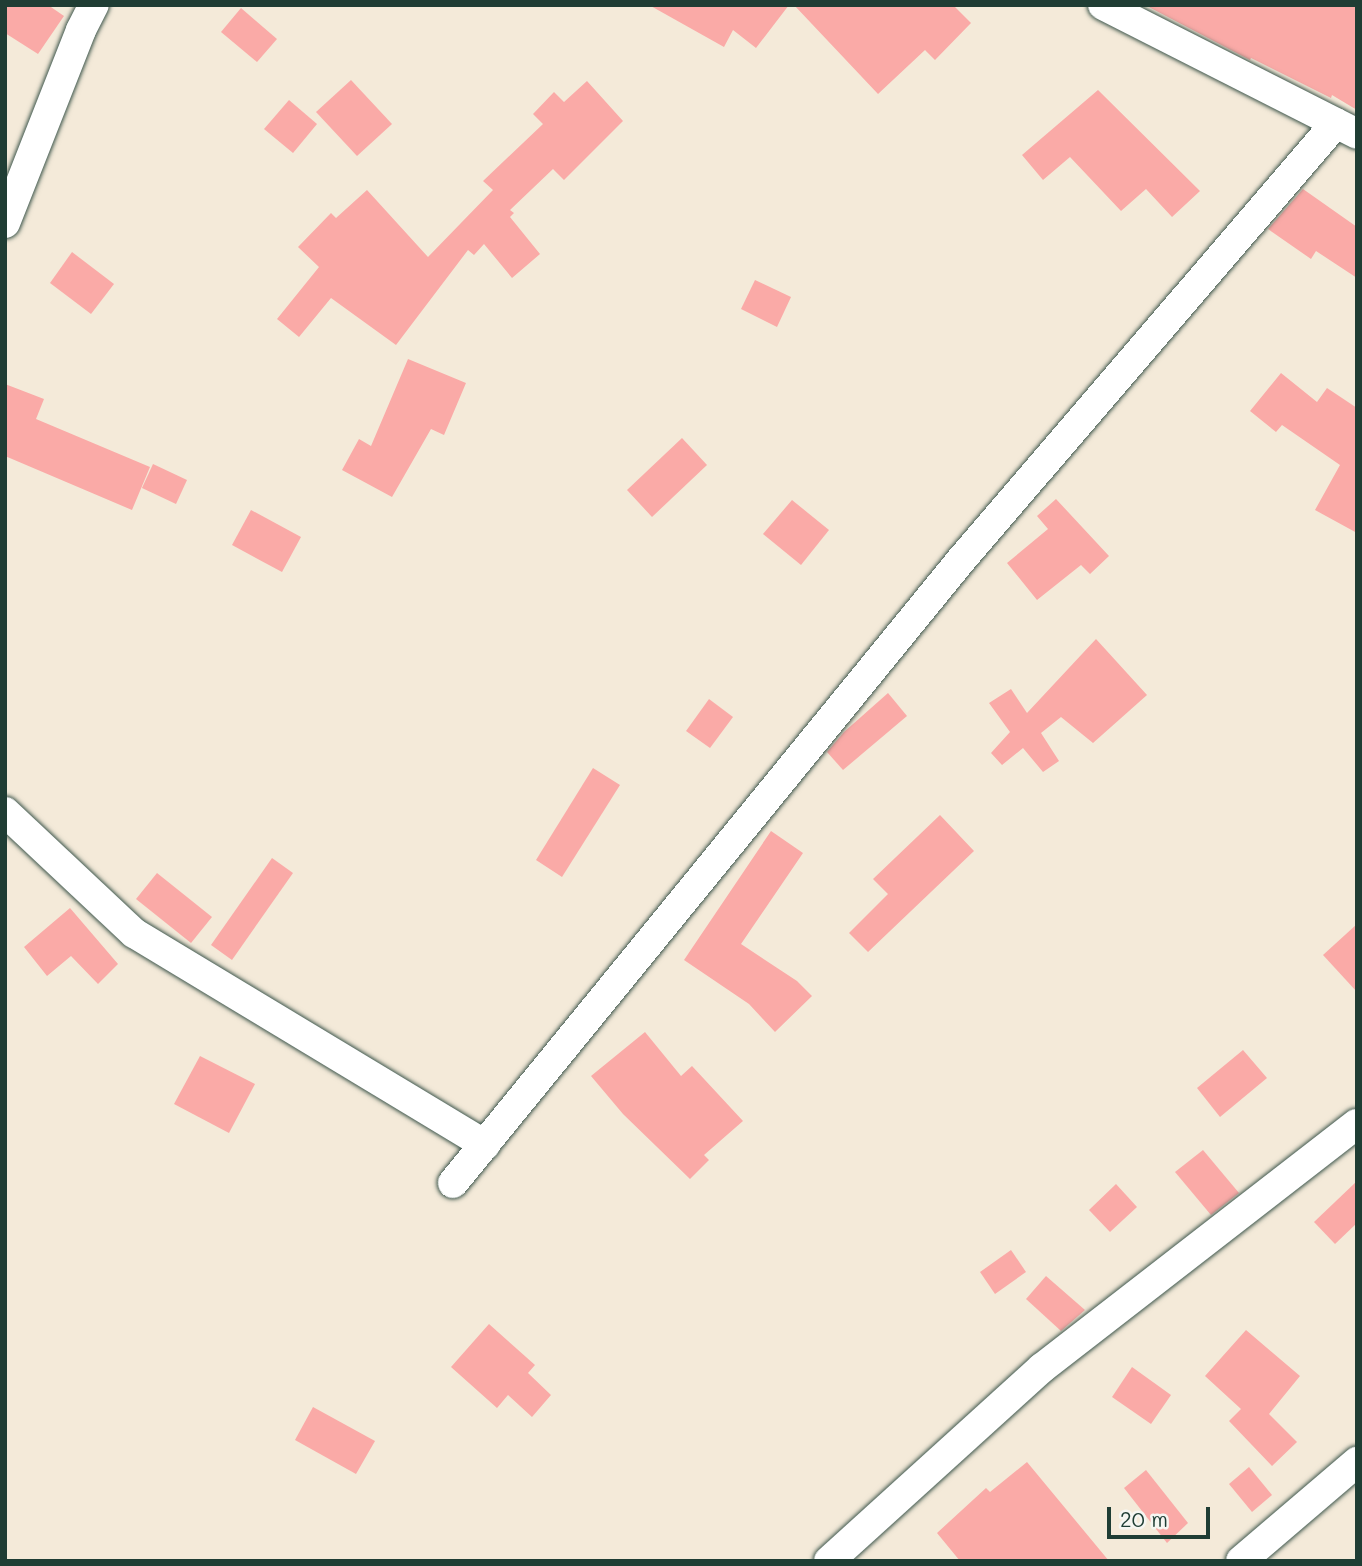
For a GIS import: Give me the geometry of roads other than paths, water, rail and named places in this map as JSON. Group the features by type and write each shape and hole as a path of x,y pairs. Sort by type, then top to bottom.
{"street":[{"path":"5,223 81,30 94,5"},
{"path":"453,1183 962,559 1347,129 1103,5"},
{"path":"5,813 134,933 485,1145"},
{"path":"829,1561 1042,1368 1357,1124"},
{"path":"1241,1561 1357,1462"}]}
